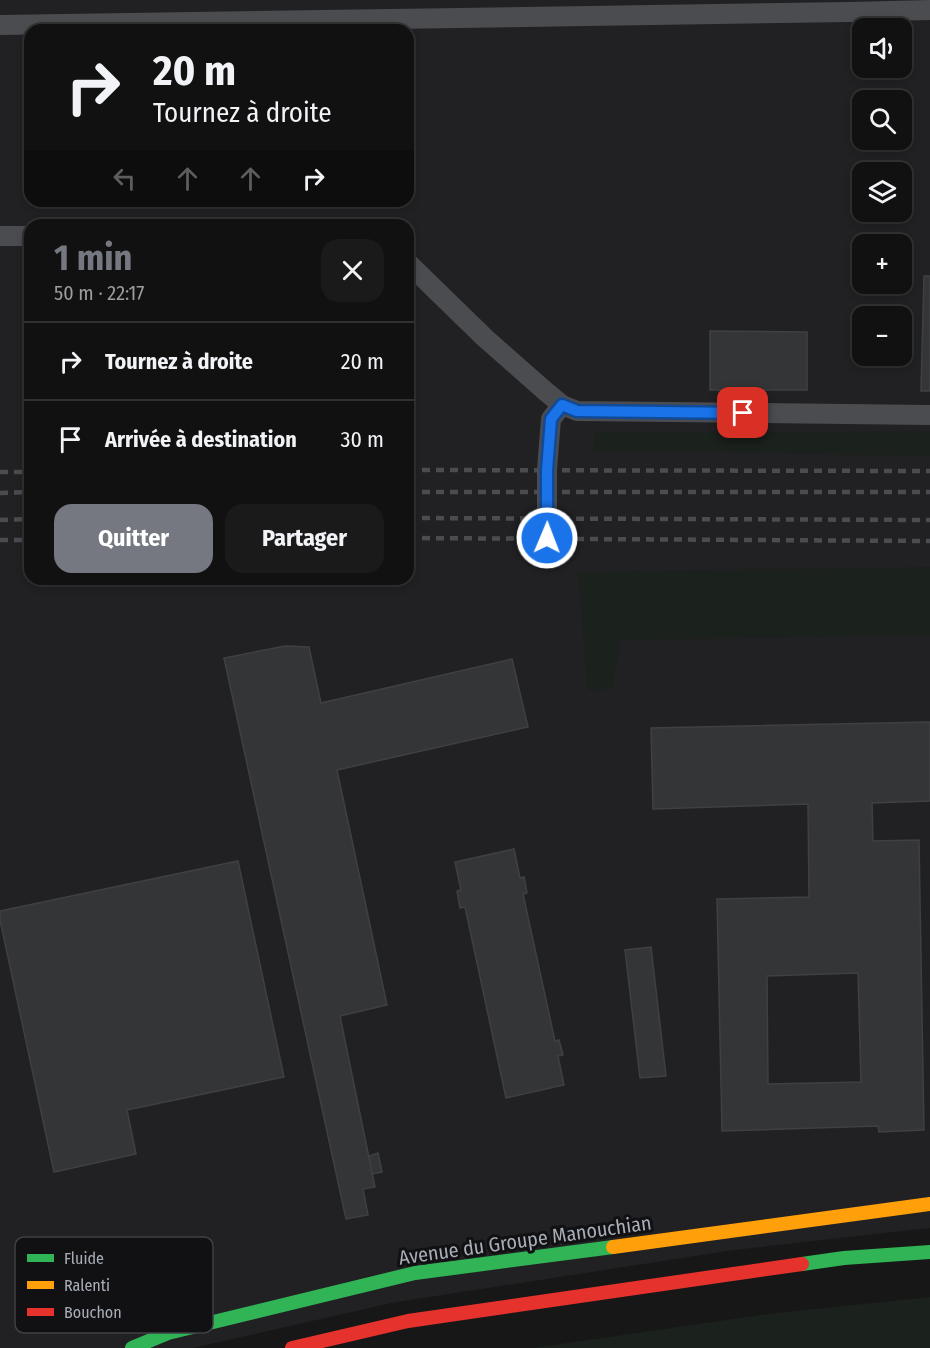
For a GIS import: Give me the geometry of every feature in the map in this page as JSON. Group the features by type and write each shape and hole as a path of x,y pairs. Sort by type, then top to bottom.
{"street":[{"name":"Avenue du Groupe Manouchian","path":"213,1322 415,1274 930,1204"},
{"path":"292,1348 408,1321 843,1258 930,1252"},
{"name":"Avenue du Groupe Manouchian","path":"132,1348 168,1333"}],"lane":[{"path":"116,24 930,10"},
{"path":"0,26 24,26"},
{"path":"0,236 24,236"},
{"path":"414,269 477,330 562,405 577,411 930,416"},
{"path":"547,538 547,470 551,419 562,405"}],"shaded area":[{"path":"0,0 930,0 930,1228 734,1250 391,1303 193,1348 0,1348"},
{"path":"595,431 930,431 930,456 593,450"},
{"path":"930,567 930,635 621,640 612,688 588,691 578,572"},
{"path":"930,1297 930,1348 533,1348 767,1314"}],"building":[{"path":"924,276 930,276 930,391 921,391"},
{"path":"710,331 807,332 807,390 710,390"},
{"path":"285,646 309,647 321,703 512,659 528,727 337,770 387,1005 340,1016 375,1187 363,1189 368,1215 346,1219 224,658"},
{"path":"930,722 930,801 872,803 873,841 919,840 924,1130 879,1132 878,1126 722,1131 717,899 809,897 808,804 653,809 651,728","holes":["858,973 861,1082 768,1084 767,976"]},
{"path":"514,849 520,878 524,877 527,893 523,894 555,1041 559,1040 563,1055 558,1056 564,1085 506,1098 465,907 460,908 457,891 461,890 455,862"},
{"path":"238,861 284,1077 127,1110 136,1154 54,1172 0,920 0,911"},
{"path":"651,947 666,1076 640,1078 625,950"},
{"path":"378,1153 382,1172 372,1174 369,1156"}],"railway":[{"path":"414,470 930,471"},
{"path":"0,472 24,472"},
{"path":"0,493 24,492"},
{"path":"414,492 930,492"},
{"path":"414,518 930,520"},
{"path":"0,520 24,519"},
{"path":"414,538 930,541"},
{"path":"0,540 24,540"}],"traffic: fast":[{"path":"213,1322 415,1273 613,1247"},
{"path":"802,1264 844,1258 930,1252"},
{"path":"132,1348 168,1333"}],"traffic: slow":[{"path":"613,1247 930,1204"}],"traffic: jam":[{"path":"292,1348 408,1321 802,1264"}],"route":[{"path":"547,538 547,470 551,419 562,405 577,411 743,413"}]}
